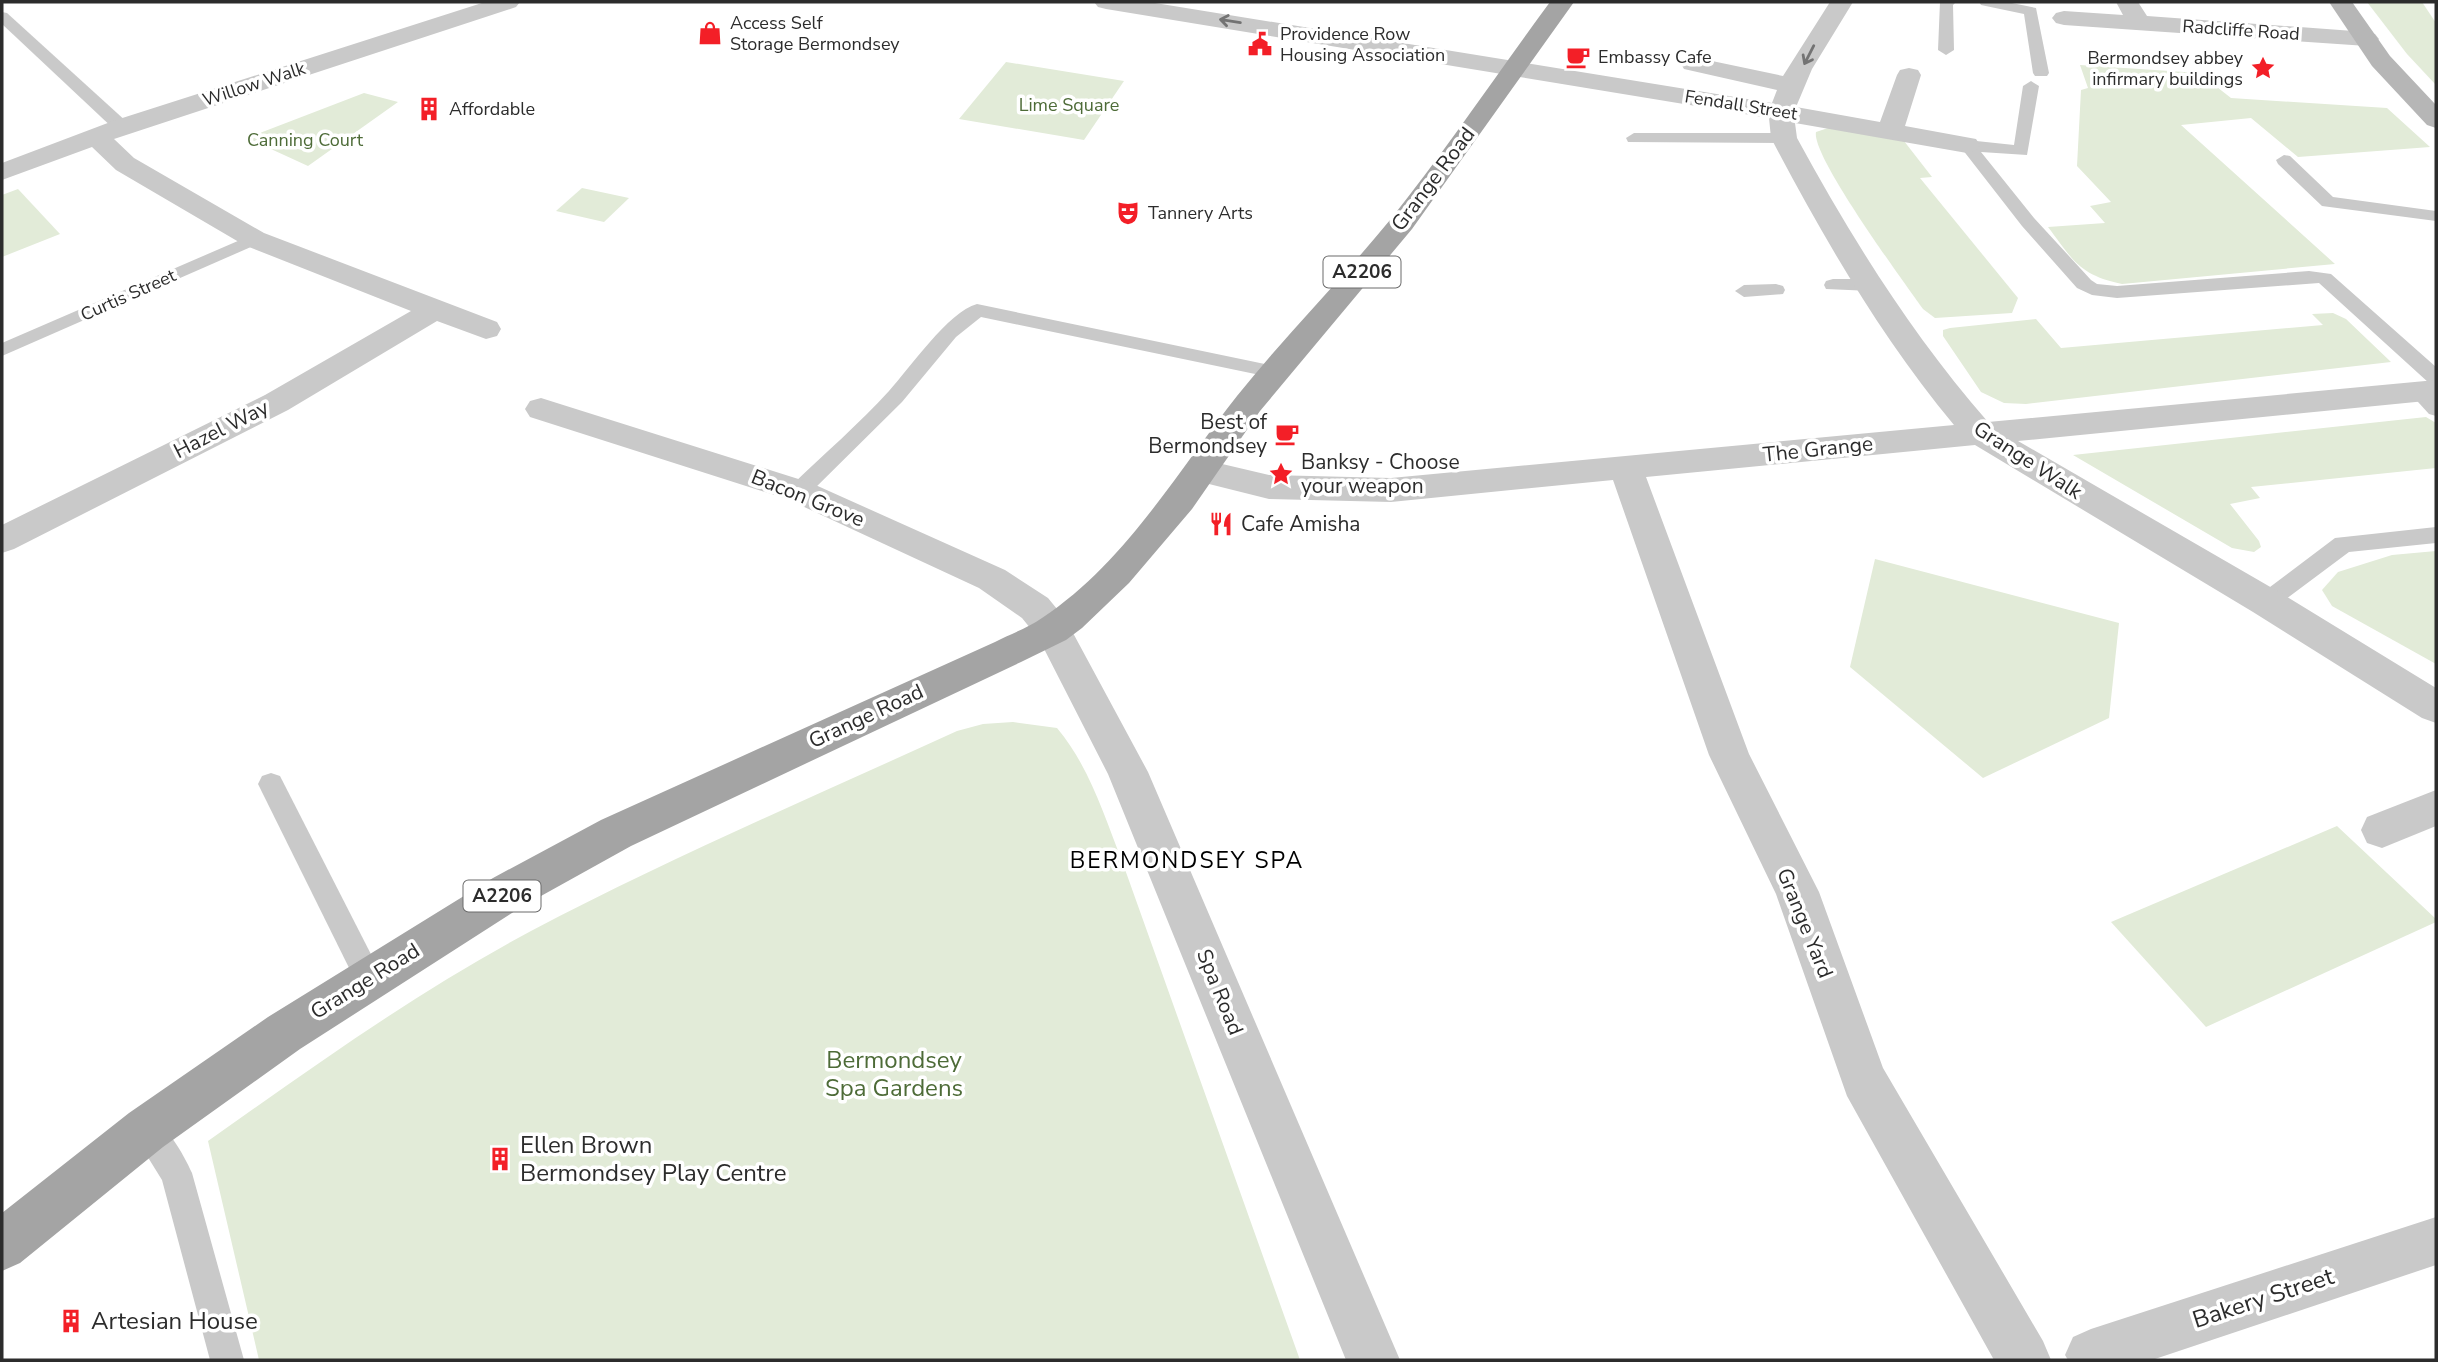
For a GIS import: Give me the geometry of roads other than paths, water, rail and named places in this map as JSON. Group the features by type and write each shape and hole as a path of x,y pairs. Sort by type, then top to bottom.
{"main road":[{"name":"Grange Road","path":"2,1245 146,1130 290,1028 508,892 616,833 1053,630 1116,574 1201,471 1234,421 1402,223 1562,2"},
{"path":"2341,2 2403,86 2436,120"}],"street":[{"name":"Willow Walk","path":"2,172 122,127 508,2"},
{"name":"Fendall Street","path":"1106,2 1787,112 1967,145"},
{"path":"1693,64 1787,112 1816,40 1842,2"},
{"path":"2127,2 2139,23"},
{"name":"Radcliffe Road","path":"2064,18 2367,39"},
{"path":"1890,131 1909,75"},
{"name":"Grange Walk","path":"1787,112 1871,285 1893,323 1979,433 2266,602 2436,707"},
{"path":"96,137 118,160 254,239 486,329"},
{"name":"Hazel Way","path":"2,540 316,381 386,342 435,309"},
{"name":"The Grange","path":"1201,471 1269,487 1391,490 2432,392"},
{"name":"Bacon Grove","path":"541,409 799,491 992,579 1035,608 1053,630"},
{"name":"Grange Yard","path":"1626,468 1729,755 1797,892 1864,1080 2024,1360"},
{"name":"Spa Road","path":"1053,630 1128,772 1160,845 1373,1360"},
{"path":"2382,830 2436,807"},
{"name":"Bakery Street","path":"2092,1358 2436,1241"}],"lane":[{"path":"1946,50 1946,3 1949,2"},
{"path":"1967,145 2021,151 2036,79 2031,10 1986,2"},
{"path":"2,16 122,127"},
{"path":"1634,138 1787,112"},
{"path":"1967,145 2028,222 2092,289 2117,292 2324,278 2336,286 2432,392"},
{"path":"2284,160 2328,202 2436,216"},
{"name":"Curtis Street","path":"2,350 254,239"},
{"path":"1833,285 1871,285"},
{"path":"1744,292 1776,290"},
{"path":"799,491 895,397 949,333 977,310 1274,372"},
{"path":"2266,602 2343,544 2436,535"},
{"path":"271,784 369,979"},
{"path":"146,1130 176,1173 227,1360"}],"place":[{"name":"Access Self Storage Bermondsey","path":"710,33"},
{"name":"Providence Row Housing Association","path":"1260,44"},
{"name":"Embassy Cafe","path":"1578,57"},
{"name":"Bermondsey abbey infirmary buildings","path":"2263,68"},
{"name":"Affordable","path":"429,109"},
{"name":"Tannery Arts","path":"1128,213"},
{"name":"Best of Bermondsey","path":"1287,434"},
{"name":"Banksy - Choose your weapon","path":"1281,474"},
{"name":"Cafe Amisha","path":"1221,524"},
{"name":"Ellen Brown Bermondsey Play Centre","path":"500,1159"},
{"name":"Artesian House","path":"71,1321"}],"district":[{"name":"BERMONDSEY SPA","path":"1187,860"}],"park label":[{"name":"Lime Square","path":"1069,105"},
{"name":"Canning Court","path":"305,140"},
{"name":"Bermondsey Spa Gardens","path":"894,1074"}]}
